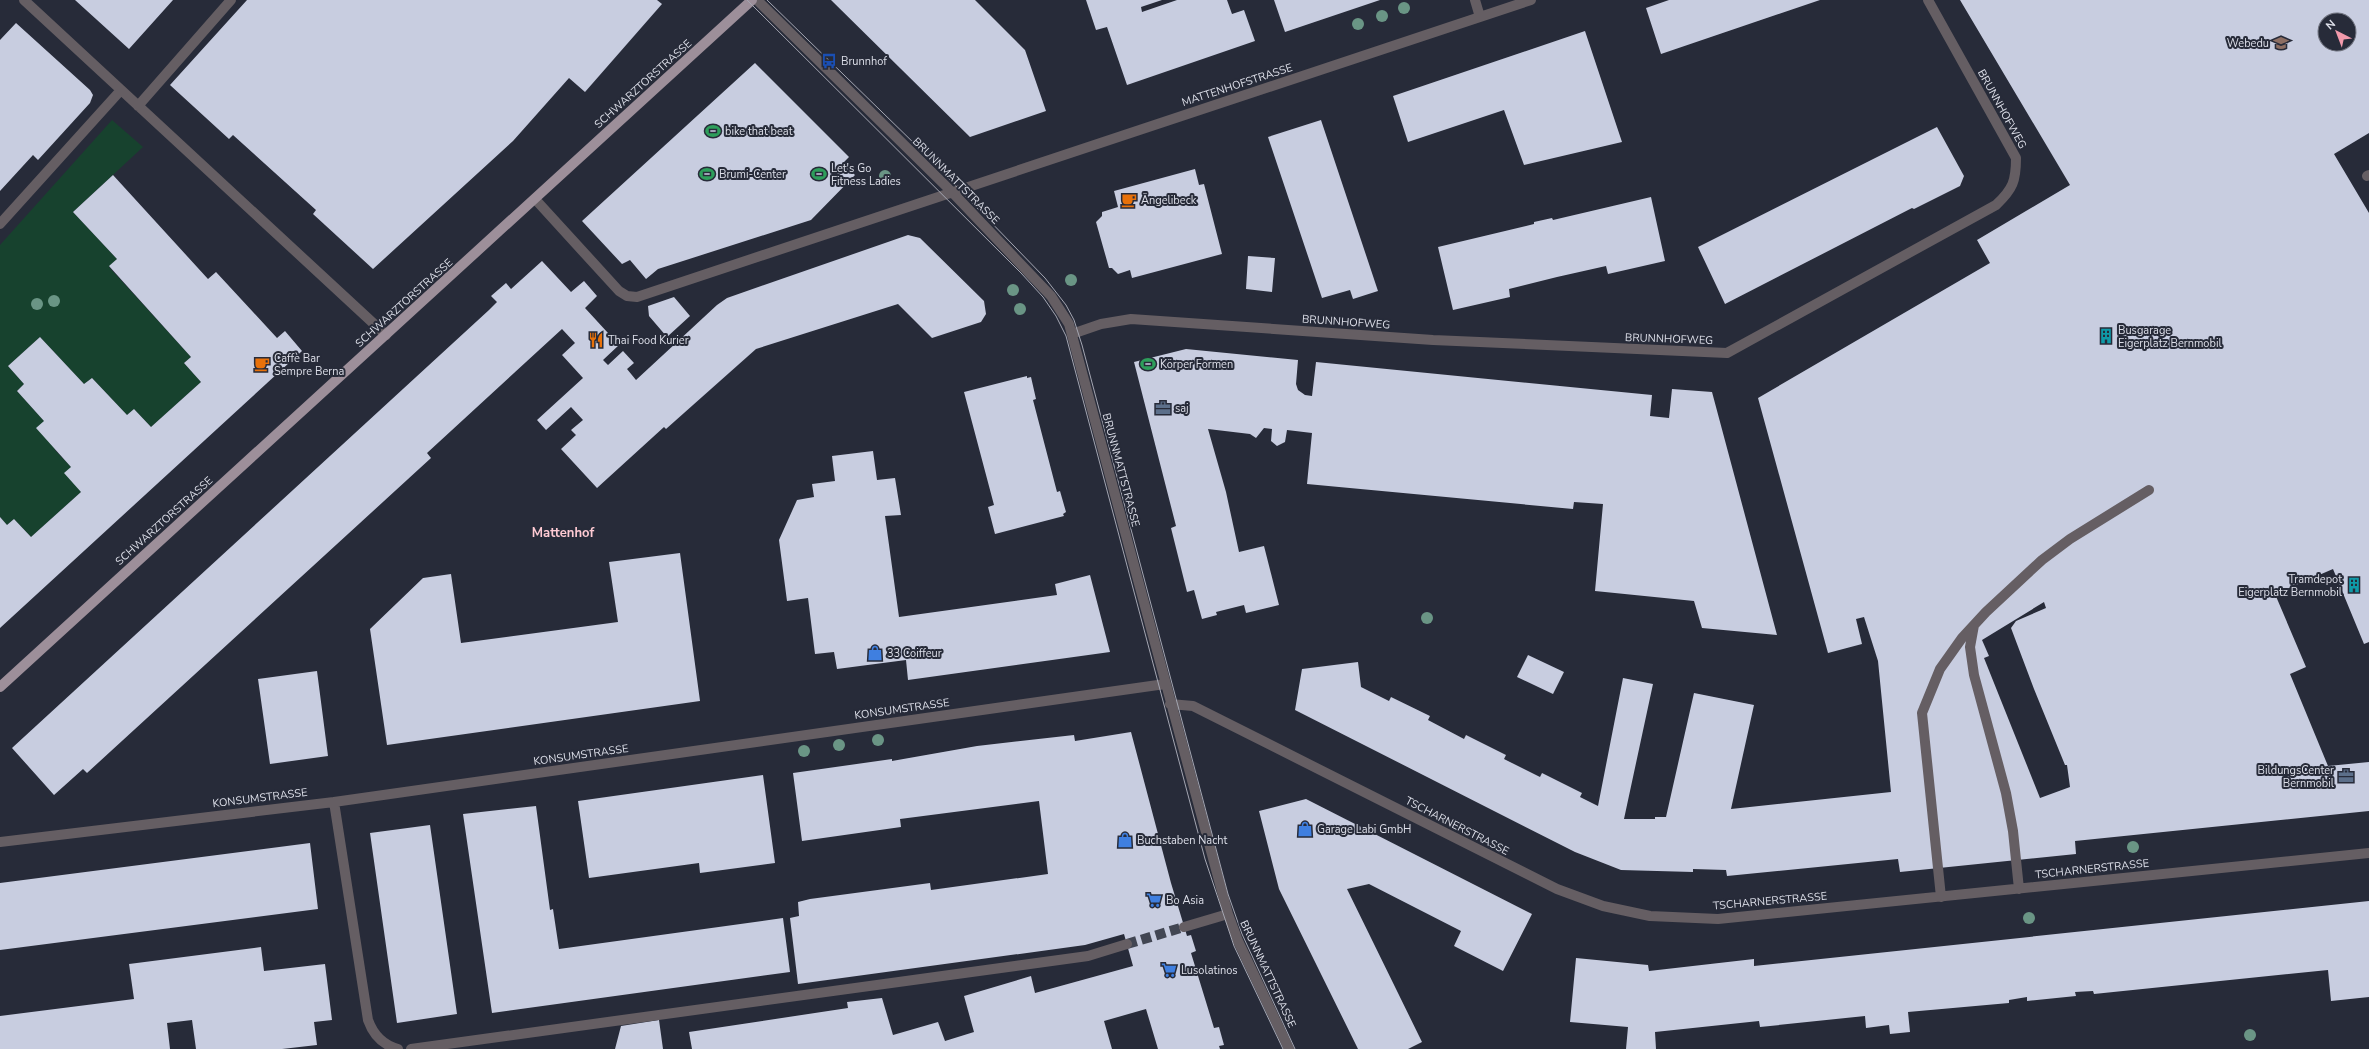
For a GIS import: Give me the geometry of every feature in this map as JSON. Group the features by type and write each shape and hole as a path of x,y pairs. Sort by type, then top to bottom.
{"main road":[{"name":"SCHWARZTORSTRASSE","path":"0,687 752,0"}],"street":[{"path":"24,0 386,335"},
{"path":"138,106 231,0"},
{"name":"BRUNNMATTSTRASSE","path":"757,0 952,192 1051,296 1060,308 1072,334 1170,704 1228,914 1238,941 1289,1049"},
{"path":"1475,0 1480,17"},
{"name":"MATTENHOFSTRASSE","path":"535,199 619,291 627,296 637,297 1531,0"},
{"name":"BRUNNHOFWEG","path":"1072,334 1101,324 1131,319 1433,340 1727,353 1996,205 2010,191 2016,175 2016,158 1928,0"},
{"path":"0,224 121,90"},
{"path":"1941,897 1922,713 1940,669 1974,625 2014,584 2042,560 2070,539 2149,490"},
{"path":"1974,625 1970,647 1974,676 2006,793 2013,831 2019,889"},
{"name":"KONSUMSTRASSE","path":"0,842 334,802 1165,684"},
{"name":"TSCHARNERSTRASSE","path":"1170,704 1193,706 1557,889 1602,906 1650,916 1718,919 2369,853"},
{"path":"334,802 368,1020 371,1028 384,1043 398,1049"},
{"path":"1184,927 1228,914"},
{"path":"411,1049 1088,956 1127,944"}],"green space":[{"path":"112,120 143,147 73,212 117,259 109,267 191,357 184,363 201,382 151,427 134,409 127,415 92,378 84,384 40,337 8,366 24,384 17,391 44,421 55,450 71,467 81,492 31,537 14,519 7,525 0,517 0,245"}],"building":[{"path":"75,0 173,0 129,49"},
{"path":"247,0 657,0 662,4 585,92 569,78 513,141 373,269 313,214 316,210 233,135 229,139 170,85"},
{"path":"831,0 975,0 1025,50 1046,111 970,137"},
{"path":"1086,0 1162,0 1141,7 1142,12 1177,0 1227,0 1232,14 1244,10 1255,41 1127,85 1107,27 1096,30"},
{"path":"1274,0 1380,0 1285,32"},
{"path":"1669,0 1820,0 1661,54 1646,8"},
{"path":"1960,0 2369,0 2369,133 2334,154 2369,213 2369,642 2364,644 2333,569 2275,594 2306,667 2290,674 2328,766 2369,762 2369,811 2075,841 2076,854 1900,872 1898,859 1727,876 1726,870 1693,869 1693,872 1621,870 1575,852 1295,710 1302,669 1358,662 1361,687 1389,701 1391,697 1430,716 1428,720 1464,739 1466,735 1506,755 1504,759 1540,777 1542,773 1582,793 1580,797 1598,806 1623,678 1653,684 1624,819 1655,819 1655,817 1666,817 1694,693 1754,705 1731,809 1891,792 1878,661 1864,617 1856,619 1862,644 1828,653 1758,398 1990,263 1977,240 2070,185","holes":["2044,602 2046,608 2016,621 2011,628 2065,765 2067,765 2070,787 2040,798 1984,658 1989,656 1982,640"]},
{"path":"16,23 90,90 93,95 90,103 38,160 33,155 0,191 0,40"},
{"path":"1585,31 1622,142 1524,165 1504,110 1408,142 1393,96"},
{"path":"755,63 849,157 843,163 855,175 811,220 658,269 646,279 630,260 622,264 582,221"},
{"path":"1321,120 1378,291 1353,299 1350,290 1322,298 1268,137"},
{"path":"1937,127 1964,176 1960,186 1914,209 1912,208 1725,304 1698,247"},
{"path":"1195,169 1199,185 1204,184 1222,254 1132,278 1130,270 1118,274 1112,268 1109,268 1096,222 1102,216 1102,212 1118,207 1114,191"},
{"path":"113,175 208,279 216,272 277,338 285,331 302,351 0,628 0,517 7,525 14,519 31,537 81,492 64,473 71,467 36,428 44,421 17,391 24,384 8,366 40,337 84,384 92,378 127,415 134,409 151,427 201,382 184,363 191,357 109,266 117,259 73,212"},
{"path":"1651,197 1665,261 1608,274 1606,266 1557,277 1509,289 1510,297 1453,310 1438,247 1534,224 1534,222 1552,218 1553,220"},
{"path":"908,235 920,238 984,301 986,314 981,322 932,338 898,304 756,349 666,429 664,427 597,488 561,449 576,435 571,430 583,420 571,407 546,430 537,420 583,378 562,355 575,343 562,329 427,453 431,458 87,773 83,769 54,795 12,748 489,310 497,302 491,296 506,283 511,289 542,261 571,292 584,281 597,296 585,308 619,345 603,360 608,365 623,351 634,363 627,369 636,380 717,305 727,298"},
{"path":"1248,256 1275,258 1272,292 1246,289"},
{"path":"674,297 690,316 667,337 649,316 648,306"},
{"path":"1186,349 1298,360 1296,384 1298,390 1305,395 1312,396 1316,362 1652,395 1650,416 1669,418 1672,389 1712,392 1777,635 1702,628 1694,601 1595,591 1603,504 1574,502 1573,509 1307,484 1312,433 1287,430 1285,442 1277,446 1271,441 1272,429 1264,428 1256,438 1250,434 1208,429 1226,492 1239,552 1264,546 1279,605 1246,613 1244,605 1216,612 1217,615 1202,619 1194,590 1187,592 1171,528 1176,526 1134,362"},
{"path":"1027,376 1027,378 1031,377 1036,399 1033,400 1057,492 1060,491 1066,512 1063,514 1064,516 995,534 988,507 994,505 964,392"},
{"path":"873,451 877,480 895,478 901,515 885,516 899,617 1057,595 1055,584 1090,575 1110,652 908,680 906,660 837,669 834,652 815,654 808,598 787,601 779,540 797,500 814,497 812,484 835,481 832,456"},
{"path":"680,553 700,701 387,745 370,629 423,578 451,574 461,643 618,622 609,562"},
{"path":"1528,655 1564,672 1553,694 1517,677"},
{"path":"317,671 328,756 270,764 258,679"},
{"path":"1131,732 1171,883 1187,936 1191,935 1196,951 1191,953 1214,1028 1219,1027 1224,1045 1219,1046 1220,1049 1158,1049 1146,1009 1104,1021 1112,1049 692,1049 689,1032 848,1008 847,1002 882,998 893,1035 938,1022 945,1041 974,1032 964,996 1031,976 1035,993 1133,966 1124,934 1085,945 798,984 790,918 799,916 798,902 810,899 930,883 931,890 1048,874 1039,801 900,819 901,827 802,841 793,773 892,759 892,761 977,746 1074,735 1075,741"},
{"path":"763,775 775,863 700,873 699,863 589,878 578,801"},
{"path":"1306,799 1532,914 1503,971 1454,946 1461,931 1369,884 1347,889 1422,1042 1408,1049 1358,1049 1279,889 1259,811"},
{"path":"536,806 550,910 553,909 559,949 783,918 790,972 492,1013 463,814"},
{"path":"430,825 457,1014 397,1023 370,833"},
{"path":"310,843 318,909 0,950 0,883"},
{"path":"2369,901 2369,997 2331,1001 2328,970 2094,994 2093,991 2075,992 2076,996 2027,1001 2027,997 2009,1000 2009,1003 1908,1012 1910,1032 1890,1034 1889,1025 1866,1028 1865,1016 1760,1027 1759,1021 1655,1032 1656,1049 1626,1049 1628,1027 1570,1022 1576,958 1648,965 1649,971 1754,959 1754,966"},
{"path":"261,947 264,971 325,964 332,1020 314,1022 317,1045 282,1049 196,1049 192,1020 167,1023 170,1049 0,1049 0,1016 134,999 129,964"},
{"path":"659,1020 663,1049 615,1049 621,1026"}],"tunnel":[{"path":"1127,944 1184,927"}],"tram line":[{"path":"747,0 1021,273 1043,297 1056,316 1066,336 1205,859 1234,946 1283,1049"},
{"path":"767,0 920,149 1045,278 1066,305 1074,320 1082,345 1228,894 1242,934 1295,1049"}],"place":[{"name":"Webedu","path":"2281,43"},
{"name":"Brunnhof","path":"829,61"},
{"name":"bike that beat","path":"713,131"},
{"name":"Brumi-Center","path":"707,174"},
{"name":"Let's Go Fitness Ladies","path":"819,174"},
{"name":"Ängelibeck","path":"1129,200"},
{"name":"Busgarage Eigerplatz Bernmobil","path":"2106,336"},
{"name":"Thai Food Kurier","path":"596,340"},
{"name":"Caffè Bar Sempre Berna","path":"262,364"},
{"name":"Körper Formen","path":"1148,364"},
{"name":"saj","path":"1163,408"},
{"name":"Tramdepot Eigerplatz Bernmobil","path":"2354,585"},
{"name":"33 Coiffeur","path":"875,653"},
{"name":"BildungsCenter Bernmobil","path":"2346,776"},
{"name":"Garage Labi GmbH","path":"1305,829"},
{"name":"Buchstaben Nacht","path":"1125,840"},
{"name":"Bo Asia","path":"1154,900"},
{"name":"Lusolatinos","path":"1169,970"}],"district":[{"name":"Mattenhof","path":"563,533"}]}
